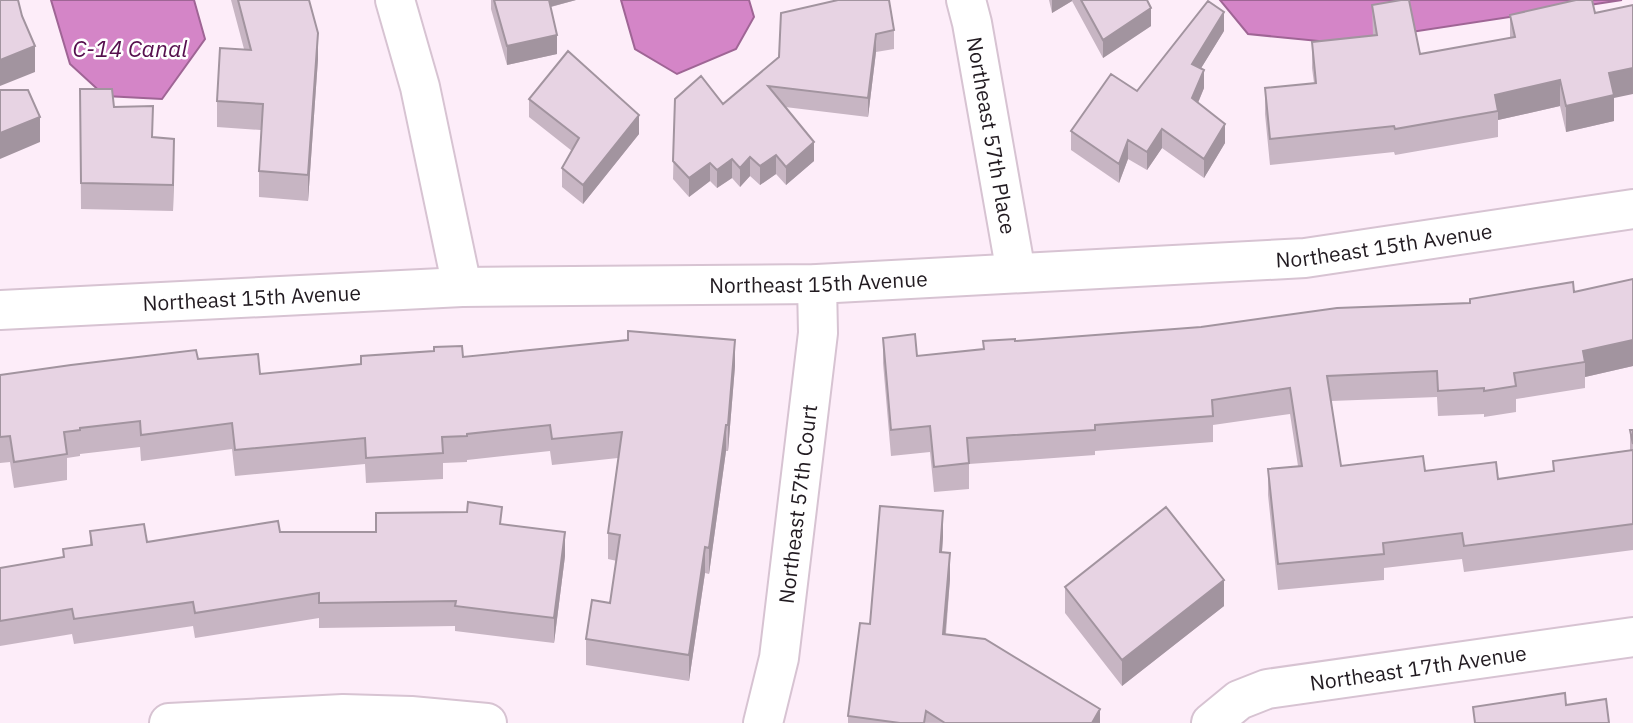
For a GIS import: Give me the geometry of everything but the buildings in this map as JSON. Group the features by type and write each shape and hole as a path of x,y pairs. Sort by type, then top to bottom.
{"street":[{"path":"395,0 420,87 462,287"},
{"name":"Northeast 57th Place","path":"966,0 1016,273"},
{"name":"Northeast 15th Avenue","path":"0,310 462,287 817,284 1305,258 1633,209"},
{"name":"Northeast 57th Court","path":"763,723 779,658 818,333 817,284"},
{"name":"Northeast 17th Avenue","path":"1211,723 1239,700 1267,689 1633,637"},
{"path":"169,723 343,714 411,716 487,723"}],"water":[{"name":"C-14 Canal","path":"51,0 194,0 205,39 162,99 105,96 70,64"},
{"path":"621,0 749,0 754,17 736,49 677,74 635,49"},
{"path":"1220,0 1622,0 1339,43 1248,34"}]}
